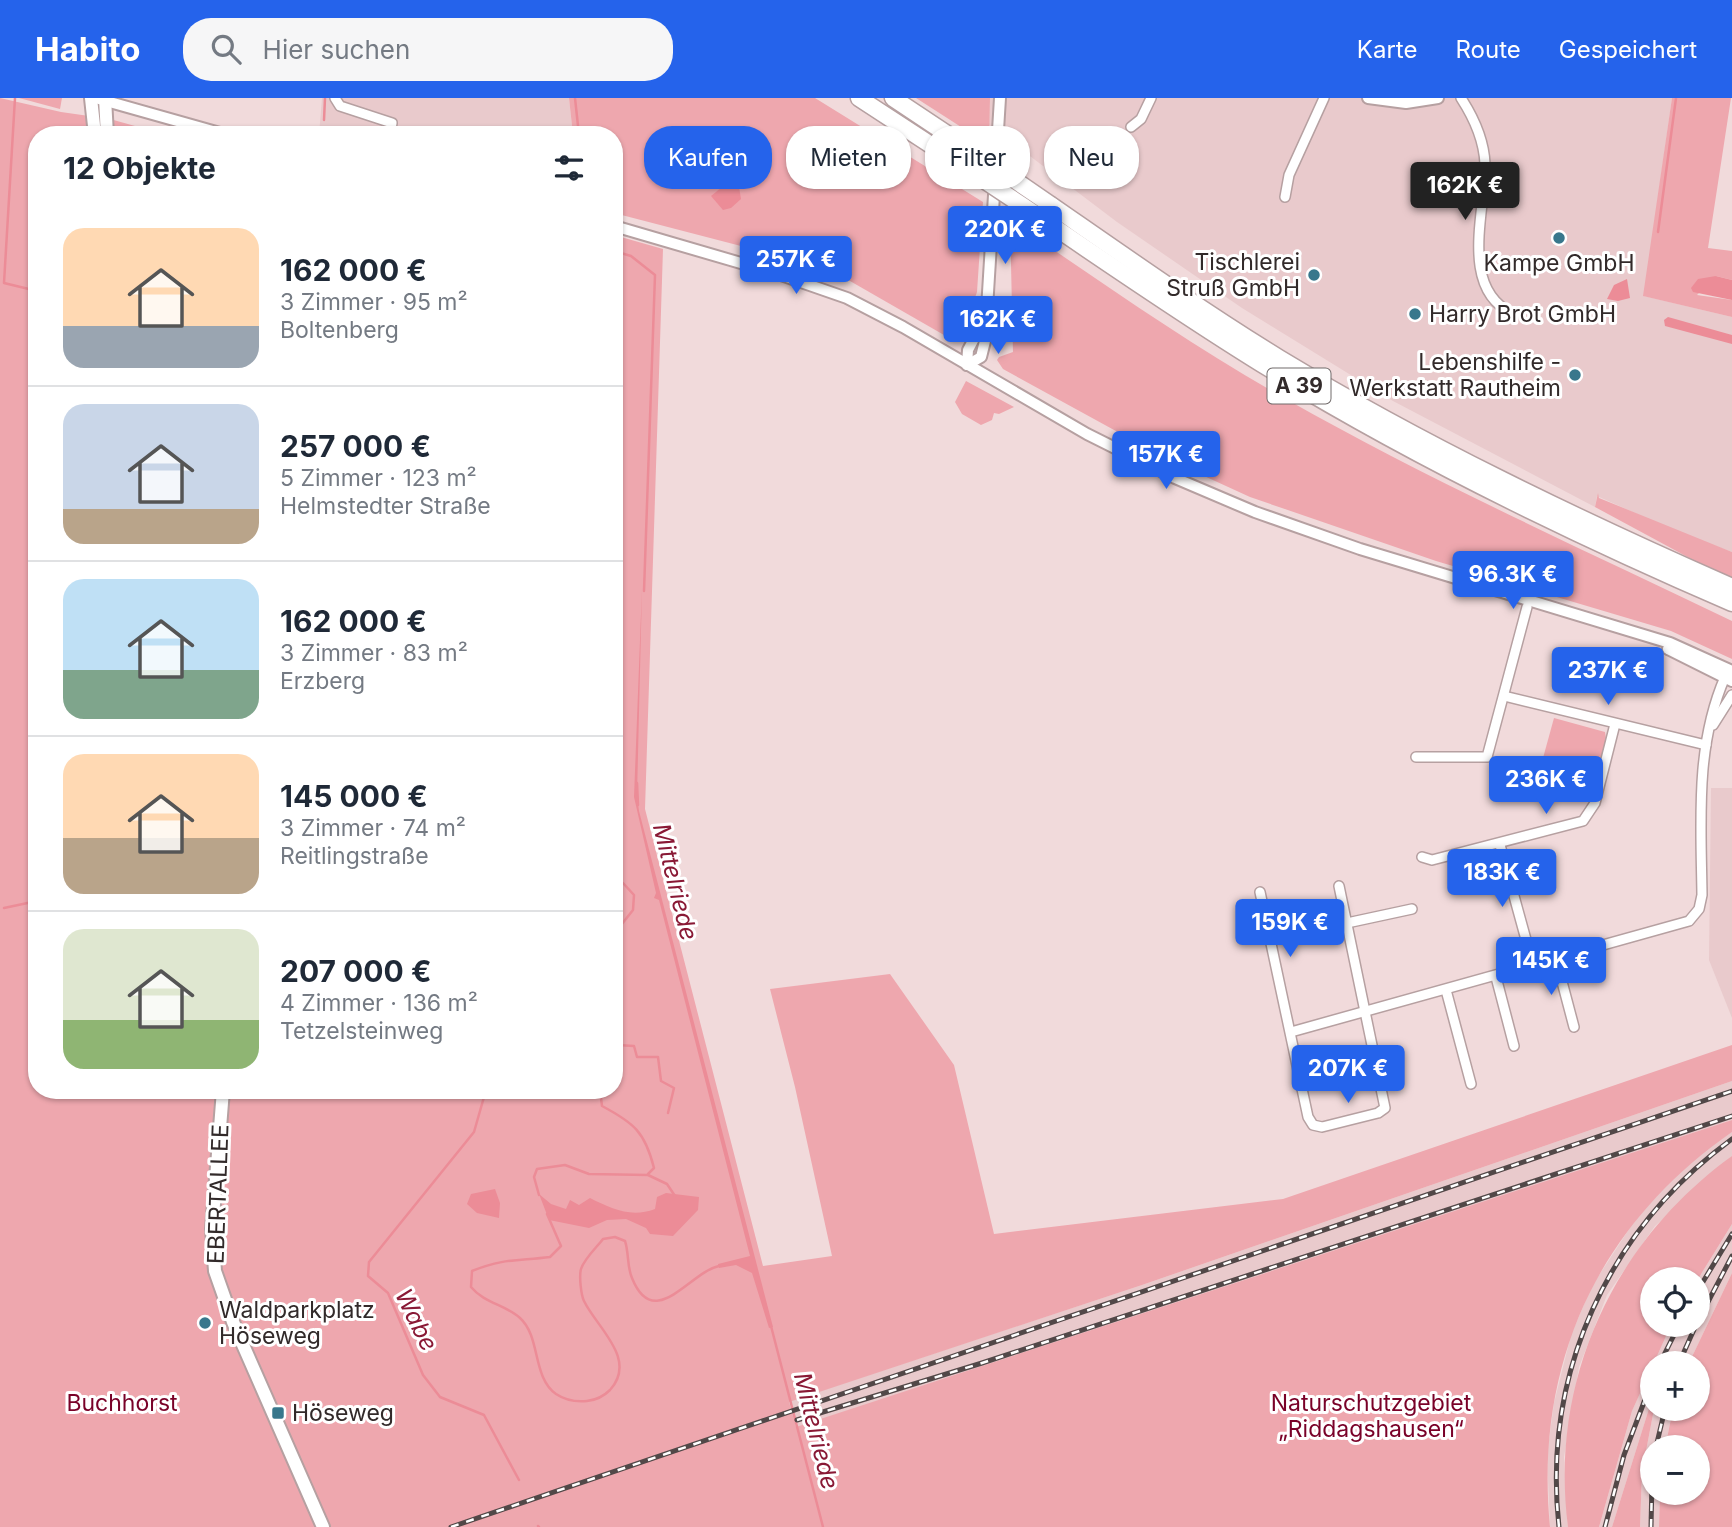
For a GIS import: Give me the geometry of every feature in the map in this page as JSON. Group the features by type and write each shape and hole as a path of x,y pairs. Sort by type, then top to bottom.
{"highway":[{"name":"A 39","path":"859,98 963,166 1047,213 1346,396 1615,534 1732,587"},
{"name":"A 39","path":"893,98 962,144 1047,213 1207,330 1339,409 1568,527 1732,603"}],"main road":[{"path":"96,126 99,99"},
{"path":"99,99 105,126"},
{"name":"EBERTALLEE","path":"222,1099 212,1229 215,1271 233,1322 323,1527"}],"street":[{"path":"335,98 340,106 392,123 392,126"},
{"path":"967,365 968,350 984,320 999,98"},
{"path":"1132,126 1142,119 1151,98"},
{"path":"1285,197 1289,175 1324,98"},
{"path":"1368,98 1406,103 1438,98"},
{"path":"1461,98 1483,143 1485,164 1479,238 1483,282 1500,308 1513,314"},
{"path":"99,99 195,126"},
{"path":"623,229 826,290 886,317 1133,458 1255,512 1360,549 1670,643 1730,676 1716,699 1701,773 1702,895 1697,914 1683,924 1291,1032"},
{"path":"1416,757 1487,757 1527,607"},
{"path":"1504,695 1706,745"},
{"path":"1710,730 1732,695"},
{"path":"1422,857 1432,860 1500,845 1583,821 1590,815 1615,724"},
{"path":"1500,845 1533,965"},
{"path":"1260,892 1308,1117 1313,1125 1322,1126 1378,1113 1385,1108 1339,886"},
{"path":"1347,923 1412,909"},
{"path":"1556,960 1574,1027"},
{"path":"1496,977 1514,1046"},
{"path":"1446,990 1471,1084"}],"shaded area":[{"path":"322,98 569,98 572,126 320,126"},
{"path":"990,98 1672,98 1644,296 1732,317 1732,552 1673,530 1597,496 1595,507 1393,401 1242,308 1073,189 1139,189 1139,126 1044,126 1044,167 1030,156 1030,126 989,125"},
{"path":"720,189 739,189 741,199 731,208 723,210 711,196"},
{"path":"1716,276 1732,280 1732,300 1693,292 1691,288 1698,279"},
{"path":"1627,279 1630,298 1618,301 1607,299 1614,285"},
{"path":"1668,317 1732,335 1732,344 1665,326 1664,320"},
{"path":"642,588 637,796 639,811 773,1327 769,1328 752,1273 736,1265 719,1268 718,1264 750,1256 659,900 654,898 656,893 634,797"},
{"path":"1711,788 1732,788 1732,1018 1709,960"},
{"path":"1732,1081 1732,1120 494,1527 433,1527 605,1462 1142,1285"},
{"path":"1732,1132 1732,1156 1655,1226 1607,1295 1579,1367 1564,1457 1568,1527 1550,1527 1547,1455 1554,1403 1571,1335 1592,1286 1639,1214 1690,1161"},
{"path":"495,1189 500,1203 499,1218 477,1213 467,1204 471,1194"},
{"path":"666,1193 699,1197 698,1210 673,1236 650,1234 646,1228 626,1219 607,1220 589,1228 549,1220 539,1194 551,1204 566,1209 570,1200 579,1205 590,1198 614,1209 638,1213 655,1209 657,1197"},
{"path":"1732,1224 1732,1273 1710,1319 1710,1267 1705,1267"},
{"path":"1665,1337 1701,1337 1695,1351 1659,1351"},
{"path":"1640,1393 1640,1421 1645,1421 1612,1527 1599,1527 1632,1411"},
{"path":"1652,1421 1670,1421 1668,1435 1649,1435"},
{"path":"1641,1505 1660,1505 1659,1527 1640,1527"}],"green space":[{"path":"0,98 135,126 28,126 28,1099 623,1099 623,238 663,249 645,809 763,1266 832,1256 795,1087 770,989 890,974 954,1065 994,1234 1283,1199 1732,1045 1732,1081 1142,1285 789,1402 796,1427 1732,1120 1732,1132 1685,1169 1645,1210 1611,1255 1585,1303 1565,1355 1553,1410 1548,1467 1550,1527 0,1527"},
{"path":"19,98 62,98 60,109"},
{"path":"569,98 815,98 860,126 786,126 786,189 911,189 911,157 925,166 925,189 962,189 983,202 977,292 963,331 944,335 850,281 764,252 623,215 623,126 572,126"},
{"path":"916,98 990,98 989,126 960,126"},
{"path":"1672,98 1731,98 1708,248 1732,251 1732,280 1716,276 1697,295 1732,300 1732,317 1643,296"},
{"path":"1010,220 1180,335 1340,429 1563,541 1732,621 1732,659 1671,631 1436,561 1250,497 1167,459 1003,369 997,360 1013,352"},
{"path":"966,381 1014,407 999,414 994,413 992,420 981,425 962,414 955,402"},
{"path":"1598,493 1599,498 1732,552 1732,581 1595,507"},
{"path":"1554,718 1605,732 1607,745 1592,794 1537,780"},
{"path":"1732,1156 1732,1224 1705,1267 1640,1267 1640,1337 1666,1337 1659,1351 1640,1351 1640,1393 1632,1411 1599,1527 1568,1527 1565,1473 1569,1420 1580,1368 1598,1319 1623,1273 1654,1230 1690,1191"},
{"path":"1732,1273 1732,1527 1659,1527 1660,1505 1710,1505 1710,1435 1668,1435 1670,1421 1710,1421 1710,1351 1695,1351 1701,1337 1710,1337 1710,1319"},
{"path":"1645,1421 1652,1421 1649,1435 1641,1435"},
{"path":"1640,1437 1640,1527 1612,1527"}],"waterway":[{"path":"15,98 4,283 28,289"},
{"path":"324,120 325,98"},
{"name":"Wabe","path":"575,98 578,126"},
{"path":"1658,232 1676,98"},
{"name":"Mittelriede","path":"623,254 631,256 655,275 644,591"},
{"name":"Mittelriede","path":"637,783 638,805"},
{"path":"623,883 634,895 633,910 623,923"},
{"path":"4,908 28,903"},
{"path":"623,1045 634,1046 637,1057 658,1057 661,1081 674,1088 668,1113"},
{"name":"Wabe","path":"483,1099 474,1132 369,1262 368,1276 388,1293 423,1375 440,1397 484,1415 519,1480"},
{"path":"601,1099 602,1106 630,1124 642,1137 654,1168 648,1174"},
{"path":"539,1195 534,1177 537,1169 565,1165 589,1174 648,1175 667,1184 675,1196"},
{"path":"547,1214 561,1246 550,1257 503,1262 472,1271 471,1287 482,1297 520,1318 527,1326 543,1378 548,1387 567,1399 591,1401 602,1396 610,1390 620,1367 618,1355 582,1294 580,1272 603,1239 615,1237 625,1241 632,1278 641,1294 651,1300 662,1300 673,1295 708,1270 719,1266"},
{"name":"Mittelriede","path":"771,1326 823,1527"}],"railway":[{"path":"451,1527 1732,1091"},
{"path":"797,1420 982,1363 1732,1116"},
{"path":"1559,1527 1556,1470 1561,1414 1574,1361 1593,1309 1618,1261 1650,1216 1688,1175 1732,1139"},
{"path":"1710,1270 1732,1234"},
{"path":"1710,1298 1732,1256"},
{"path":"1666,1351 1673,1337"},
{"path":"1684,1351 1691,1337"},
{"path":"1605,1527 1624,1455 1640,1413"},
{"path":"1659,1435 1662,1421"},
{"path":"1651,1505 1651,1527"}],"place":[{"name":"Kampe GmbH","path":"1559,238"},
{"name":"Tischlerei Struß GmbH","path":"1314,275"},
{"name":"Harry Brot GmbH","path":"1415,314"},
{"name":"Lebenshilfe - Werkstatt Rautheim","path":"1575,375"},
{"name":"Waldparkplatz Höseweg","path":"205,1323"},
{"name":"Höseweg","path":"278,1413"}],"park label":[{"name":"Buchhorst","path":"122,1403"},
{"name":"Naturschutzgebiet „Riddagshausen“","path":"1371,1416"}]}
